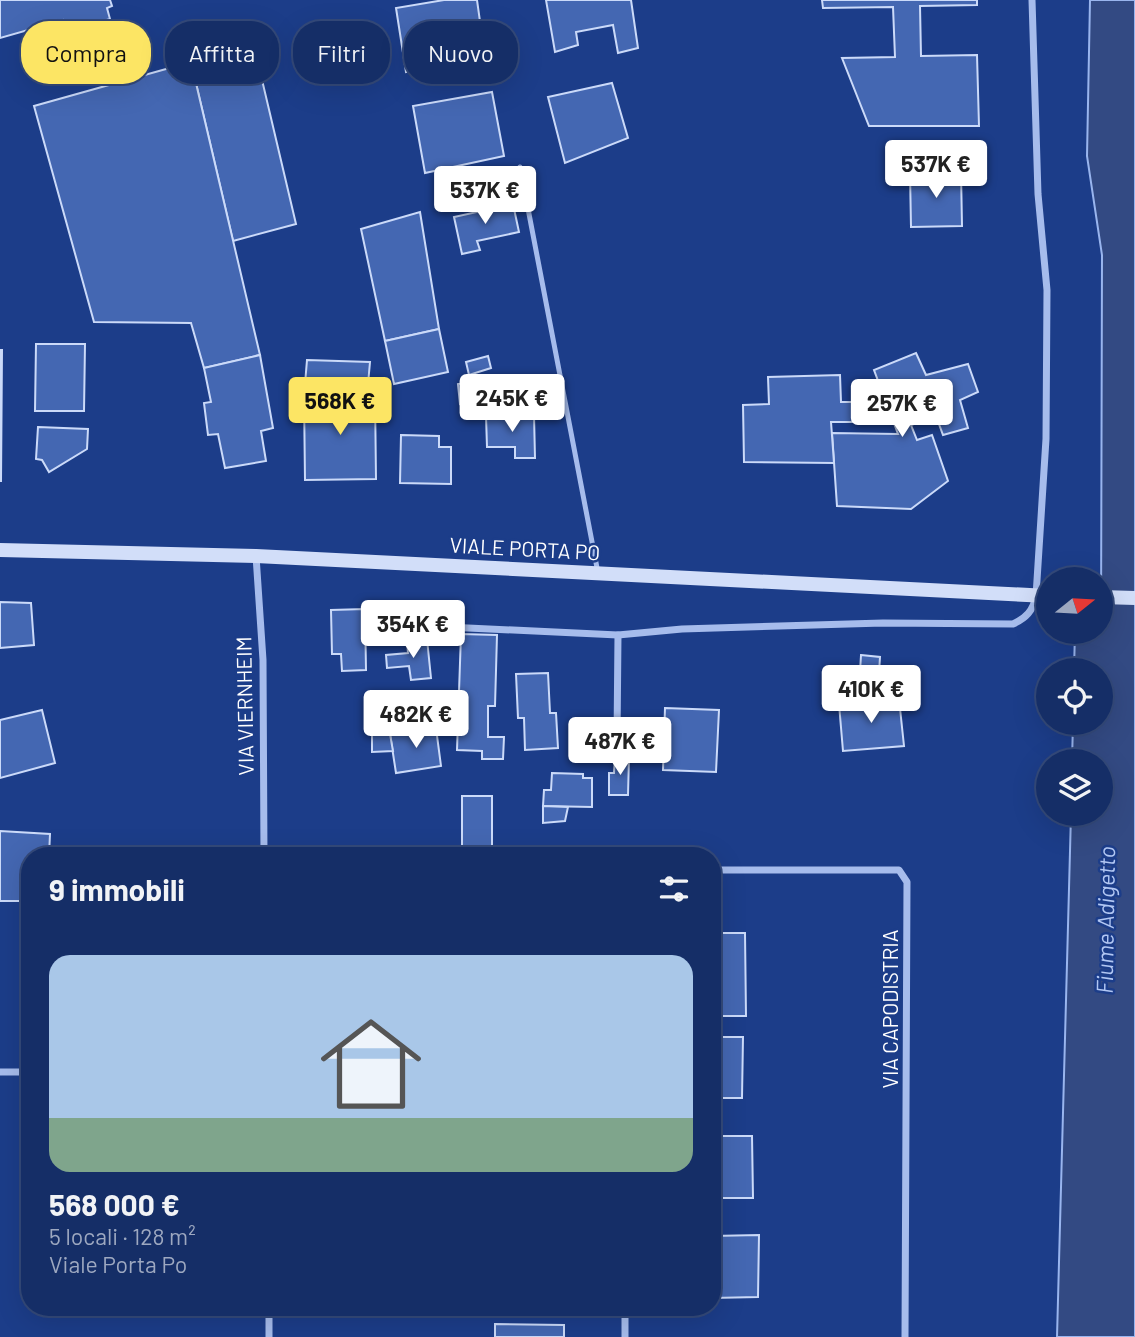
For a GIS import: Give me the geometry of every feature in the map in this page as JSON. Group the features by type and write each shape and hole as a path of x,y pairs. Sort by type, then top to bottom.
{"main road":[{"name":"VIALE PORTA PO","path":"0,550 256,556 1036,596"},
{"path":"1113,597 1135,598"}],"street":[{"path":"1032,0 1038,194 1047,290 1043,567"},
{"name":"VIA VIERNHEIM","path":"256,556 263,660 264,847"},
{"path":"447,627 618,635 682,629 856,624 1013,624 1024,619 1036,604"},
{"path":"617,740 618,635"},
{"name":"VIA CAPODISTRIA","path":"721,870 899,870 907,882 905,1337"},
{"path":"0,1072 21,1072"},
{"path":"269,1316 269,1337"},
{"path":"625,1316 625,1337"}],"lane":[{"path":"520,167 598,573"}],"water":[{"name":"Fiume Adigetto","path":"1090,0 1135,0 1135,1337 1057,1337 1071,826 1113,826 1113,749 1072,749 1073,735 1113,735 1113,658 1074,658 1075,644 1113,644 1113,567 1101,567 1102,255 1087,156"}],"building":[{"path":"0,0 110,0 112,6 107,8 110,19 103,21 21,21 21,32 0,38"},
{"path":"444,0 477,0 480,21 404,21 404,59 396,8"},
{"path":"546,0 631,0 638,48 618,53 613,25 576,32 578,45 555,52"},
{"path":"822,0 977,0 977,5 920,6 921,56 977,55 979,126 869,126 842,58 895,57 893,7 823,8"},
{"path":"165,69 165,84 196,84 260,355 204,368 191,323 94,322 34,106 112,84 151,84 151,73"},
{"path":"612,83 628,138 565,163 548,97"},
{"path":"196,84 263,84 296,224 233,241"},
{"path":"492,92 504,156 425,173 413,106"},
{"path":"961,172 962,226 911,227 910,173"},
{"path":"513,204 519,232 477,241 480,250 462,254 454,217"},
{"path":"420,212 439,329 385,341 361,229"},
{"path":"439,329 448,372 394,384 385,341"},
{"path":"36,344 85,344 84,411 35,411"},
{"path":"2,350 1,481 0,481"},
{"path":"916,353 926,375 968,364 978,392 960,400 968,428 943,435 936,416 911,425 917,440 932,435 948,481 911,509 837,506 832,433 898,434 874,370"},
{"path":"260,355 273,428 261,431 266,461 225,468 218,434 208,435 204,403 211,402 204,368"},
{"path":"488,356 491,368 469,375 466,362"},
{"path":"307,360 370,362 367,395 304,396"},
{"path":"840,375 841,402 853,402 853,422 831,422 834,463 744,462 743,405 769,404 768,377"},
{"path":"487,380 490,400 460,404 458,384"},
{"path":"375,394 376,479 305,480 304,396"},
{"path":"534,415 535,458 515,458 515,447 487,447 486,416"},
{"path":"38,427 88,429 87,449 49,472 42,460 36,459"},
{"path":"401,435 439,436 439,447 451,447 451,484 400,483"},
{"path":"0,602 31,603 34,645 0,648"},
{"path":"365,609 366,670 342,671 341,654 332,654 331,610"},
{"path":"461,634 497,635 495,706 488,706 488,737 504,737 503,759 482,759 482,751 457,750"},
{"path":"427,639 431,678 411,680 409,666 387,668 386,655 408,653 407,641"},
{"path":"861,655 880,657 879,673 860,672"},
{"path":"548,673 550,713 556,713 558,748 525,750 524,718 518,718 516,674"},
{"path":"899,699 904,746 843,751 839,704"},
{"path":"665,708 719,710 716,772 663,770"},
{"path":"42,710 55,763 0,778 0,720"},
{"path":"436,728 441,766 396,773 390,734"},
{"path":"390,734 393,751 372,752 372,735"},
{"path":"615,756 629,757 628,795 609,795 609,773 614,773"},
{"path":"552,773 583,774 583,778 592,778 592,807 543,806 544,790 551,790"},
{"path":"462,796 492,796 492,847 462,847"},
{"path":"543,806 568,807 565,821 543,823"},
{"path":"0,831 50,834 49,847 21,847 21,901 0,901"},
{"path":"721,933 745,933 746,1016 721,1016"},
{"path":"721,1037 743,1037 742,1098 721,1098"},
{"path":"721,1136 752,1136 753,1198 721,1198"},
{"path":"759,1235 758,1297 721,1298 721,1236"},
{"path":"495,1324 564,1325 564,1337 495,1337"}]}
